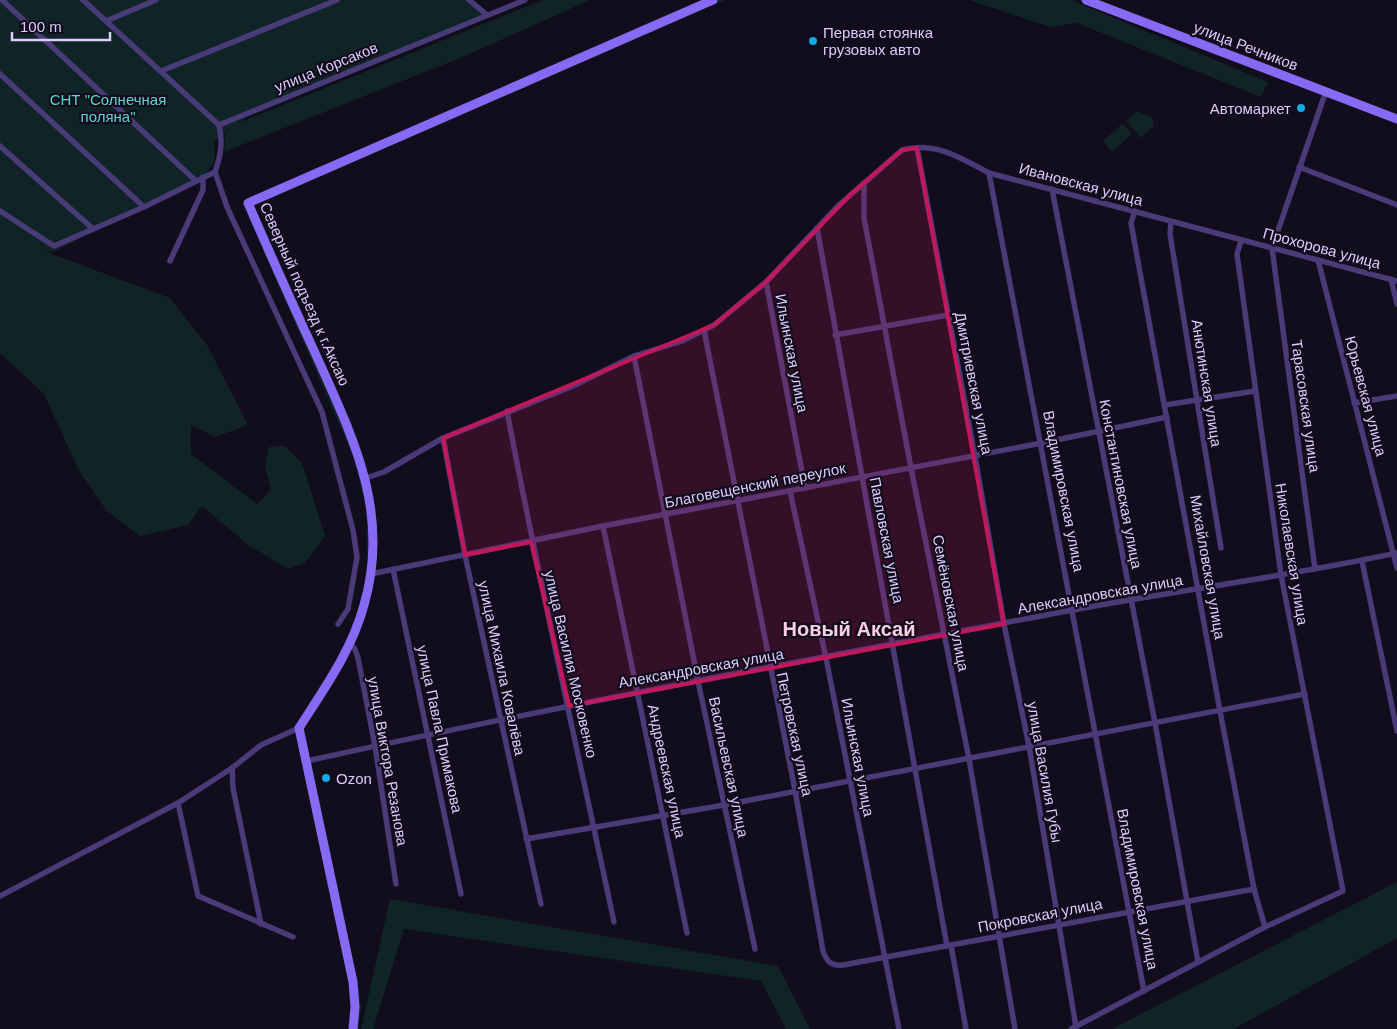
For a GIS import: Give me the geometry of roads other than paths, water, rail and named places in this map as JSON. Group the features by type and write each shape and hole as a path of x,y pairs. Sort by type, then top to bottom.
{"street":[{"path":"2,0 196,181"},
{"path":"84,0 219,124 222,142 215,172 227,207 322,412 353,530 357,557 348,609 338,624"},
{"path":"106,21 156,0"},
{"path":"160,71 337,0"},
{"path":"469,0 486,14"},
{"name":"улица Корсаков","path":"219,124 486,14 525,0"},
{"name":"Северный подъезд к г.Аксаю","path":"300,728 350,644 365,604 371,574 373,525 366,478 350,432 248,203 713,0"},
{"name":"улица Речников","path":"1086,0 1397,119"},
{"path":"0,74 144,206"},
{"path":"1272,248 1326,91"},
{"path":"0,146 92,228"},
{"path":"366,478 384,472 443,438 574,386 634,356 682,341 723,319 766,282 816,228 864,183 902,150 917,148"},
{"name":"Ивановская улица","path":"917,148 934,149 956,155 989,173 1241,240"},
{"name":"Дмитриевская улица","path":"917,148 975,456 1004,624"},
{"path":"1299,167 1397,205"},
{"path":"0,211 54,246 215,172"},
{"name":"Владимировская улица","path":"989,173 1042,444 1144,992"},
{"path":"170,261 203,190 203,177"},
{"name":"Семёновская улица","path":"864,183 864,218 969,759 1015,1029"},
{"name":"Константиновская улица","path":"1052,189 1132,600 1198,962"},
{"name":"Михайловская улица","path":"1135,211 1131,223 1200,590 1220,711 1254,889 1265,928"},
{"name":"Анютинская улица","path":"1172,222 1170,234 1221,548"},
{"name":"Павловская улица","path":"816,228 894,644 914,769 966,1029"},
{"name":"Прохорова улица","path":"1241,240 1394,280"},
{"name":"Николаевская улица","path":"1241,240 1237,254 1281,575 1343,891 1265,928"},
{"name":"Тарасовская улица","path":"1272,248 1315,568"},
{"name":"Юрьевская улица","path":"1318,260 1395,554 1397,568"},
{"path":"1394,280 1397,304"},
{"name":"Ильинская улица","path":"766,282 805,488"},
{"path":"835,335 948,315"},
{"name":"Петровская улица","path":"704,330 769,668 795,790 823,952 830,964"},
{"name":"Васильевская улица","path":"634,356 698,681 755,949"},
{"path":"1165,405 1255,391"},
{"path":"1354,403 1397,396"},
{"name":"улица Василия Московенко","path":"507,411 531,542 569,706 614,922"},
{"name":"Благовещенский переулок","path":"371,574 736,500 1042,444 1167,417"},
{"name":"улица Михаила Ковалёва","path":"443,438 465,555 540,904"},
{"name":"Ильинская улица","path":"790,491 826,658 898,1029"},
{"name":"Андреевская улица","path":"603,526 664,814 687,933"},
{"name":"Александровская улица","path":"306,761 500,718 1073,610 1200,590 1395,554"},
{"path":"1362,561 1397,731"},
{"name":"улица Павла Примакова","path":"393,570 462,894"},
{"name":"улица Василия Губы","path":"1004,624 1029,746 1058,924"},
{"name":"улица Виктора Резанова","path":"350,644 355,649 358,658 375,746 396,884"},
{"path":"526,839 724,805 1305,694"},
{"path":"0,896 178,803 232,768 261,745 300,728 348,958 355,998 353,1029"},
{"path":"232,768 233,788 261,924"},
{"path":"178,803 198,896 293,937"},
{"name":"Покровская улица","path":"830,964 843,965 1186,900 1254,889"},
{"path":"1058,924 1074,1028 1265,928"}],"place":[{"name":"Первая стоянка грузовых авто","path":"813,41"},
{"name":"Автомаркет","path":"1301,108"},
{"name":"Ozon","path":"326,778"}],"district":[{"name":"Новый Аксай","path":"849,629"}],"park label":[{"name":"СНТ \"Солнечная поляна\"","path":"108,108"}]}
